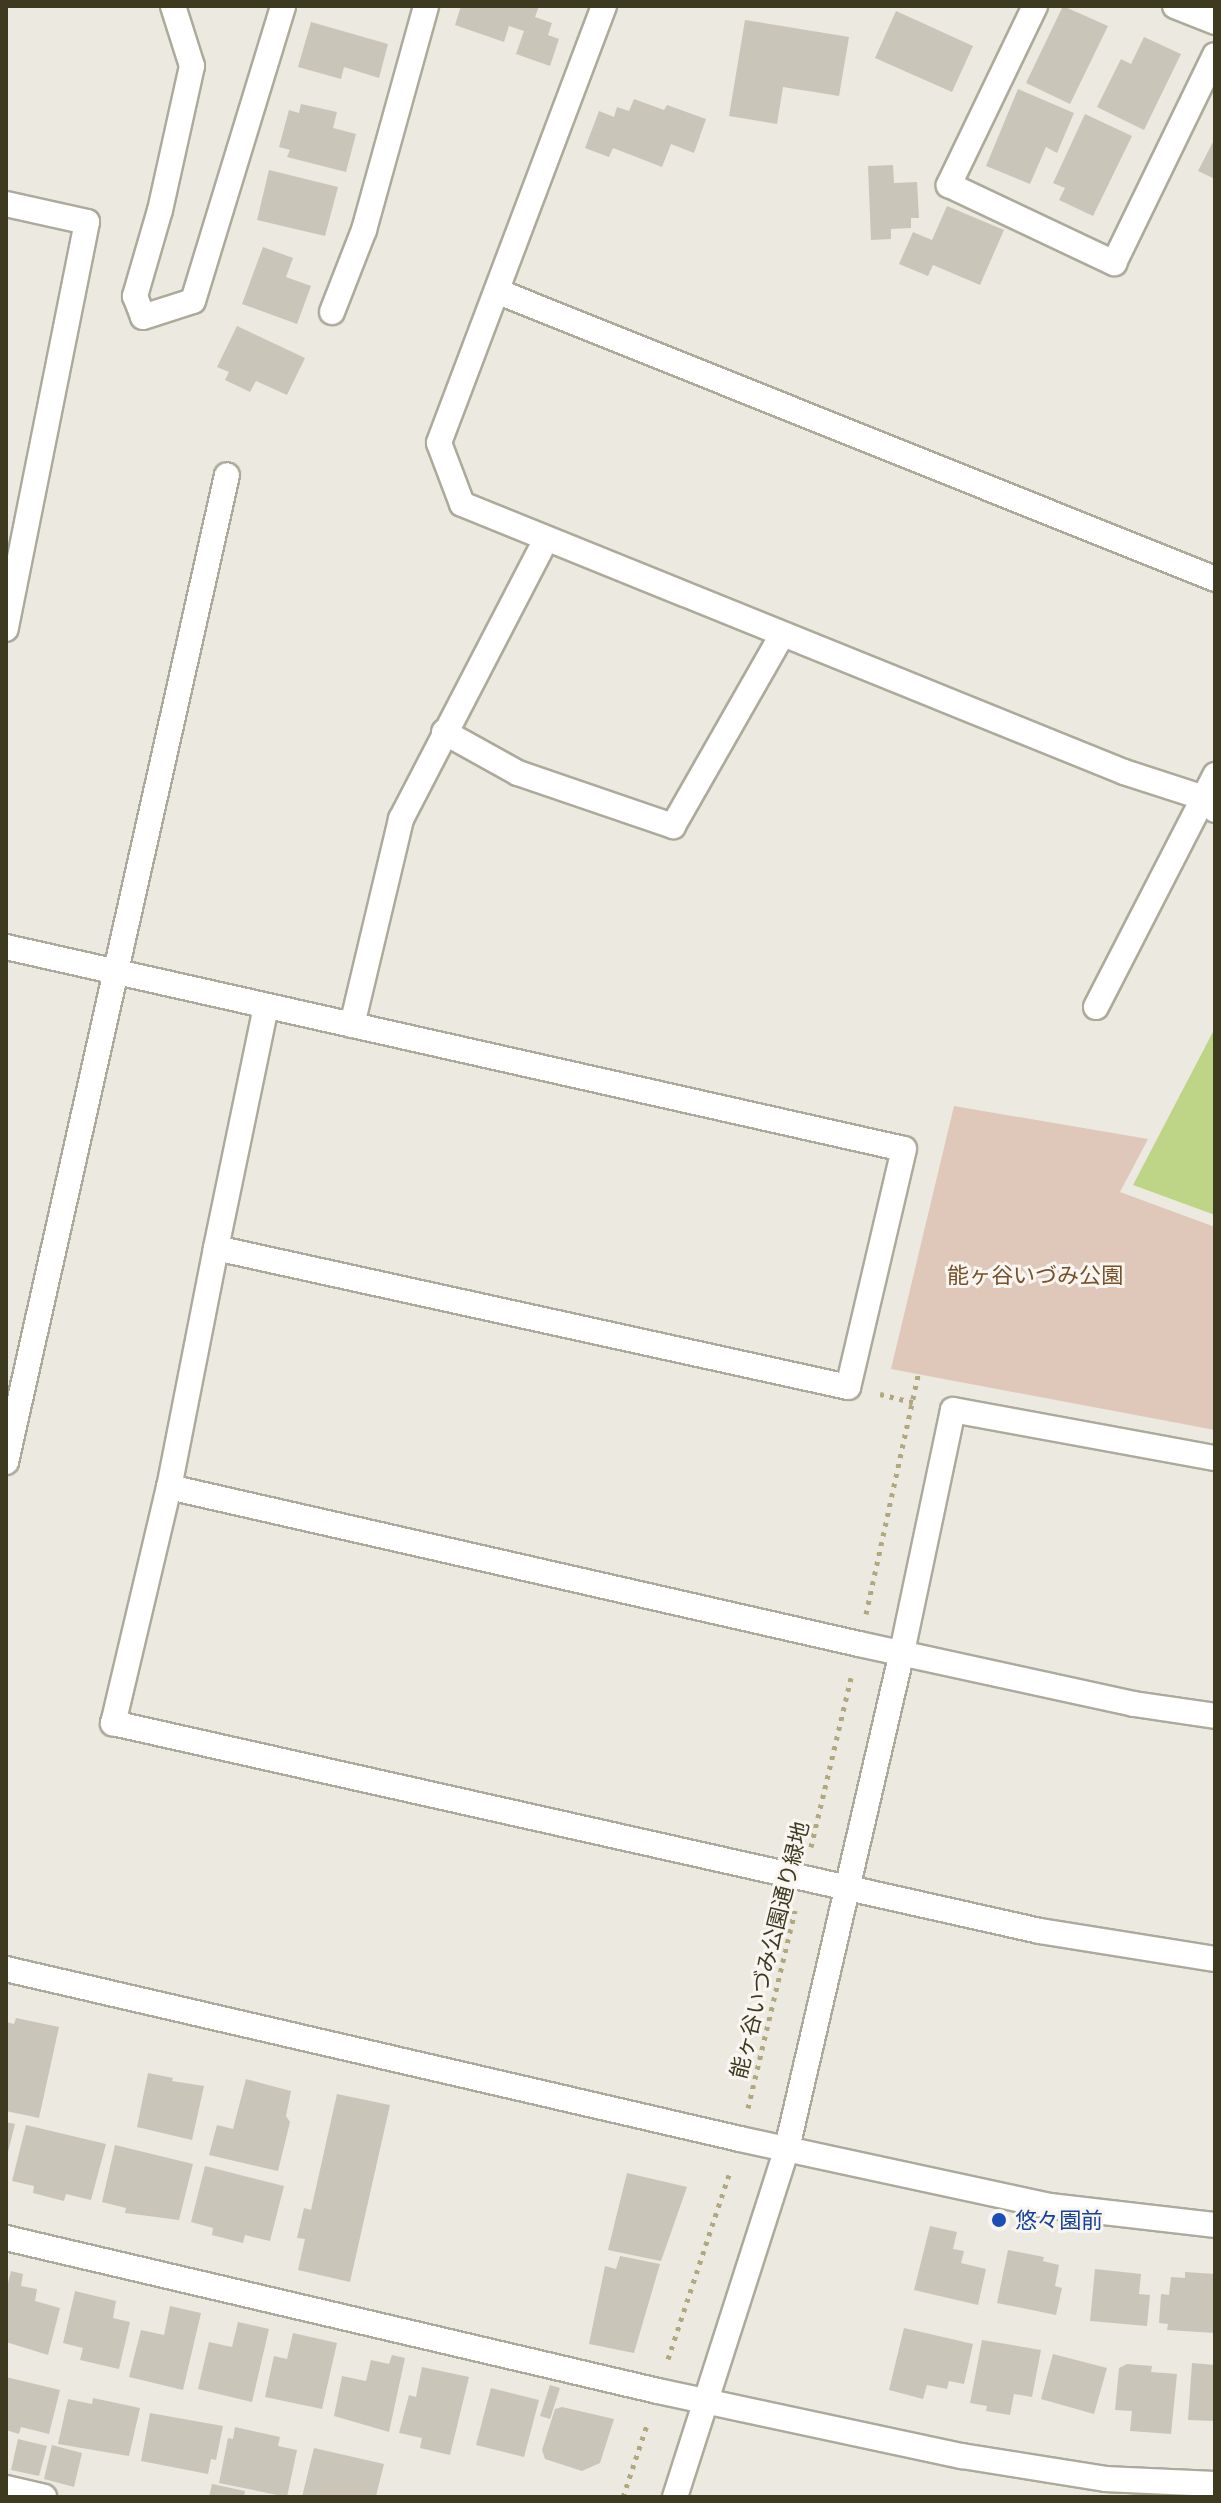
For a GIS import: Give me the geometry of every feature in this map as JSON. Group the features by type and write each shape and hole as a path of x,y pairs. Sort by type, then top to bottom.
{"street":[{"path":"173,6 192,66 160,210 135,296 143,317 193,301 283,6"},
{"path":"332,312 364,230 426,6"},
{"path":"604,6 499,292 439,443 462,504 545,541 1209,804"},
{"path":"1035,6 949,185 1114,263 1215,55"},
{"path":"1175,6 1215,22"},
{"path":"6,204 87,222 6,629"},
{"path":"499,292 1215,579"},
{"path":"6,1462 227,475"},
{"path":"352,1025 401,819 545,541"},
{"path":"444,732 518,773 673,826 782,635"},
{"path":"1096,1007 1209,804 1215,775"},
{"path":"6,947 904,1149 848,1387 216,1248"},
{"path":"266,1006 169,1487 113,1723 1040,1931 1215,1959"},
{"path":"675,2497 787,2148 902,1652 953,1410 1215,1458"},
{"path":"169,1487 859,1644 1134,1704 1215,1716"},
{"path":"6,1969 740,2139 1051,2206 1215,2225"},
{"path":"6,2238 658,2391 978,2459 1105,2479 1215,2484"},
{"path":"6,2488 44,2497"}],"path":[{"name":"能ヶ谷いづみ公園通り緑地","path":"623,2497 740,2139 859,1644 918,1375"},
{"path":"848,1387 953,1410"}],"green space":[{"name":"能ヶ谷いづみ公園","path":"954,1106 1148,1139 1120,1192 1215,1227 1215,1430 891,1369"}],"shaded area":[{"path":"1215,1028 1215,1215 1133,1185"}],"building":[{"path":"461,6 539,6 535,17 552,23 548,35 559,39 550,66 516,54 524,31 509,26 504,42 455,25"},
{"path":"1063,6 1108,26 1070,104 1026,83"},
{"path":"896,11 973,46 952,92 875,58"},
{"path":"745,20 849,37 839,96 783,87 777,124 729,116"},
{"path":"311,22 388,44 379,78 344,67 341,79 298,67"},
{"path":"1144,37 1181,54 1144,130 1097,107 1121,59 1131,64"},
{"path":"1018,89 1074,113 1057,153 1046,147 1030,184 986,166"},
{"path":"634,99 664,110 667,105 706,119 694,153 671,144 662,167 613,148 609,157 585,148 599,111 614,117 617,107 629,111"},
{"path":"301,104 337,112 333,128 356,134 346,172 287,157 290,150 279,147 289,110 299,113"},
{"path":"1085,114 1132,136 1093,216 1059,200 1065,188 1053,183"},
{"path":"1215,138 1215,179 1198,171"},
{"path":"893,165 894,183 917,182 919,218 911,218 911,228 891,229 891,239 871,240 868,166"},
{"path":"269,170 338,187 325,236 257,220"},
{"path":"947,206 1004,230 980,285 933,265 928,276 899,264 913,232 932,240"},
{"path":"263,247 293,258 286,277 311,286 297,324 242,304"},
{"path":"237,326 305,358 287,395 256,381 250,392 225,380 229,372 217,367"},
{"path":"16,2018 59,2027 39,2118 6,2111 6,2022 14,2024"},
{"path":"148,2073 204,2086 192,2140 137,2127"},
{"path":"246,2079 291,2091 286,2116 290,2122 278,2171 209,2155 217,2125 233,2129"},
{"path":"337,2094 390,2105 350,2282 298,2270 305,2239 297,2238 304,2208 311,2210"},
{"path":"6,2122 15,2124 7,2156 6,2155"},
{"path":"26,2125 106,2144 91,2200 66,2194 64,2201 33,2193 34,2186 12,2181"},
{"path":"115,2145 193,2164 179,2220 125,2213 126,2208 102,2202"},
{"path":"205,2166 284,2186 270,2241 245,2235 243,2243 212,2235 213,2228 191,2222"},
{"path":"627,2173 687,2187 661,2261 608,2250"},
{"path":"930,2226 957,2232 953,2249 964,2251 961,2263 986,2269 978,2305 914,2290"},
{"path":"1008,2250 1044,2257 1043,2261 1059,2265 1055,2286 1062,2288 1056,2315 997,2303"},
{"path":"620,2256 660,2264 634,2353 589,2344 605,2266 616,2269"},
{"path":"1095,2269 1141,2274 1139,2294 1150,2295 1147,2326 1090,2321"},
{"path":"11,2271 23,2274 21,2286 37,2289 35,2301 60,2308 48,2355 6,2342 6,2291"},
{"path":"1185,2272 1215,2274 1215,2333 1167,2330 1168,2324 1159,2323 1161,2294 1169,2295 1171,2277 1185,2278"},
{"path":"75,2291 116,2301 113,2318 130,2322 119,2369 80,2360 83,2348 63,2343"},
{"path":"170,2306 201,2313 183,2390 129,2377 141,2330 164,2335"},
{"path":"238,2322 269,2329 252,2402 198,2389 209,2342 232,2347"},
{"path":"904,2328 973,2344 964,2384 949,2381 947,2389 927,2385 923,2399 889,2390"},
{"path":"293,2333 337,2343 322,2409 265,2397 274,2356 287,2359"},
{"path":"982,2340 1041,2350 1032,2397 1014,2394 1010,2415 986,2411 987,2406 970,2403"},
{"path":"1053,2354 1107,2368 1094,2414 1041,2399"},
{"path":"392,2355 405,2358 389,2432 334,2416 342,2376 366,2381 371,2360 389,2364"},
{"path":"1192,2363 1215,2365 1215,2421 1188,2420"},
{"path":"1127,2364 1152,2366 1151,2372 1177,2374 1171,2434 1130,2431 1132,2411 1115,2410 1119,2368"},
{"path":"422,2367 469,2377 450,2455 420,2448 422,2438 399,2433 409,2395 416,2397"},
{"path":"6,2377 60,2390 49,2434 21,2427 19,2434 6,2430"},
{"path":"550,2385 560,2388 550,2419 540,2416"},
{"path":"491,2388 539,2400 524,2457 476,2445"},
{"path":"93,2398 140,2408 129,2456 58,2444 68,2399 92,2404"},
{"path":"562,2407 614,2419 600,2463 582,2471 545,2459 542,2450 555,2409"},
{"path":"150,2413 223,2426 216,2460 211,2459 208,2474 141,2461"},
{"path":"235,2427 280,2437 278,2446 297,2450 287,2497 219,2483 228,2438 233,2439"},
{"path":"18,2439 47,2446 39,2476 11,2470"},
{"path":"52,2445 82,2453 74,2487 44,2479"},
{"path":"314,2448 384,2464 376,2496 302,2497"},
{"path":"212,2484 245,2491 244,2497 209,2497"}],"place":[{"name":"悠々園前","path":"999,2220"}]}
